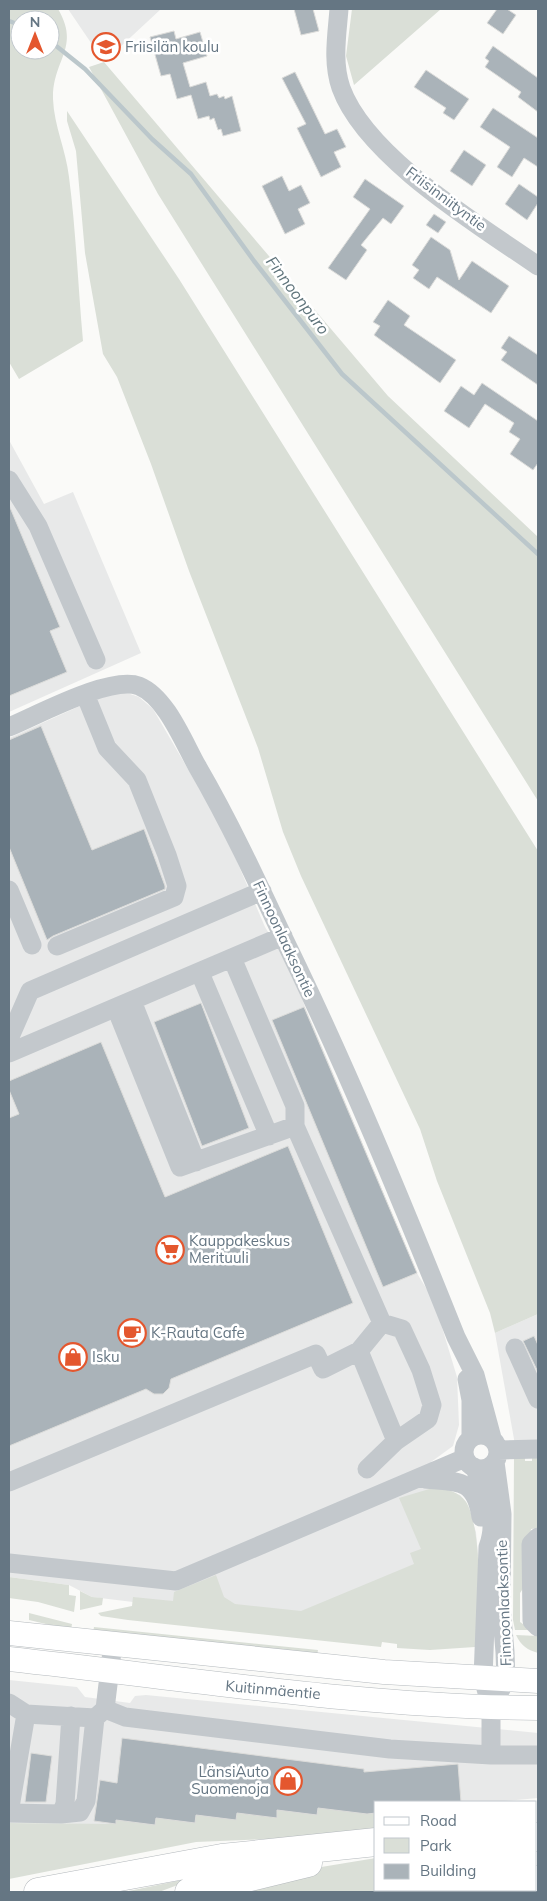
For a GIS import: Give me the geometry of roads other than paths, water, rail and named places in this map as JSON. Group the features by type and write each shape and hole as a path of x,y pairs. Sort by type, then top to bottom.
{"highway":[{"path":"38,1892 222,1858 374,1842"},
{"path":"188,1892 374,1848"}],"main road":[{"name":"Kuitinmäentie","path":"9,1632 384,1672 538,1681"},
{"name":"Kuitinmäentie","path":"9,1660 236,1687 418,1703 538,1708"}],"street":[{"name":"Friisinniityntie","path":"339,9 335,58 338,78 346,98 362,124 381,146 422,184 538,266"},
{"path":"9,480 38,526 96,660"},
{"name":"Finnoonlaaksontie","path":"9,727 106,686 128,683 148,691 159,701 215,798 262,891 348,1077 456,1337 475,1375 495,1450 502,1514 501,1594 491,1707 490,1755"},
{"path":"57,946 174,897 177,886 167,855 137,780 106,748 85,694"},
{"path":"9,890 32,945"},
{"path":"9,1039 30,992 262,891"},
{"path":"9,1053 283,936"},
{"path":"232,958 295,1106 295,1126 382,1322 402,1330 421,1370 432,1405 428,1419 396,1441 367,1470"},
{"path":"200,973 269,1136"},
{"path":"124,1005 180,1168 295,1126"},
{"path":"9,1482 316,1354 323,1369 359,1351 382,1322"},
{"name":"Finnoonlaaksontie","path":"456,1337 471,1400 471,1438"},
{"path":"515,1348 538,1399"},
{"path":"359,1351 396,1441"},
{"path":"470,1463 465,1446 471,1438 481,1434 495,1450"},
{"path":"495,1450 538,1449"},
{"path":"9,1562 176,1580 421,1478 470,1463 486,1468 495,1450"},
{"name":"Finnoonlaaksontie","path":"470,1463 491,1506 492,1532 488,1547 494,1679"},
{"path":"421,1478 454,1480 468,1488 478,1504 483,1539 488,1547"},
{"path":"538,1537 532,1544 532,1621 538,1627"},
{"path":"26,1714 9,1813 60,1814 80,1812 86,1800 100,1714 110,1673 113,1643"},
{"path":"9,1703 26,1714 71,1716 100,1714 390,1749 490,1755 538,1755"},
{"path":"60,1814 65,1804 71,1716"}],"waterway":[{"name":"Finnoonpuro","path":"60,49 85,69 152,139 191,174 254,261 342,374 538,554"}],"place":[{"name":"Friisilän koulu","path":"106,47"},
{"name":"Kauppakeskus Merituuli","path":"170,1250"},
{"name":"K-Rauta Cafe","path":"132,1333"},
{"name":"Isku","path":"73,1357"},
{"name":"LänsiAuto Suomenoja","path":"288,1781"}]}
